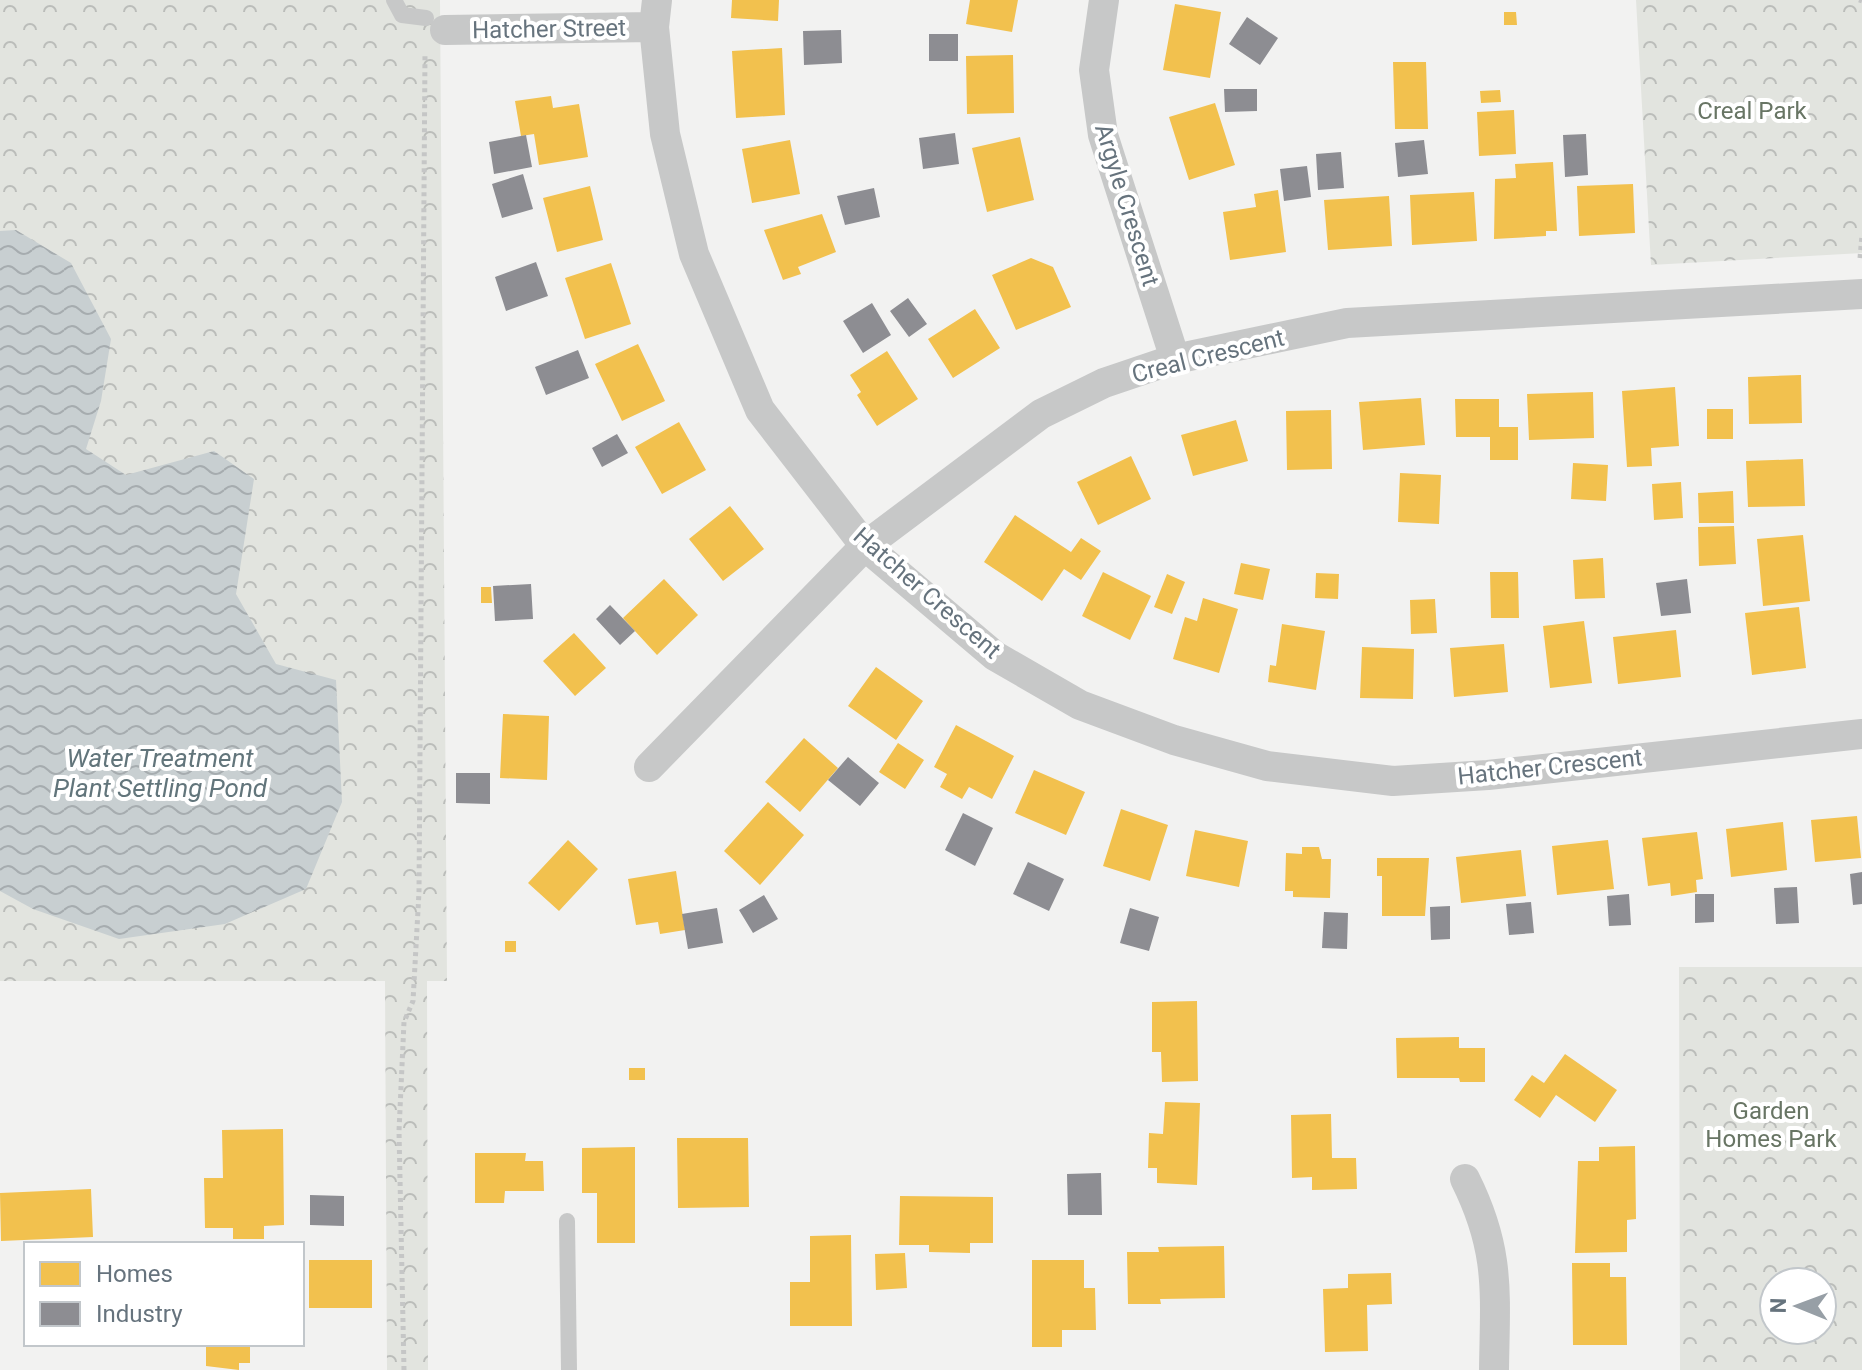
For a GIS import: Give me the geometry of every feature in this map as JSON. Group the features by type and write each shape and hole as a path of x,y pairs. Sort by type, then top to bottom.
{"street":[{"name":"Argyle Crescent","path":"1104,0 1094,70 1103,135 1175,359"},
{"name":"Hatcher Street","path":"435,24 656,14"},
{"name":"Hatcher Crescent","path":"656,14 665,134 694,254 760,410 865,546 995,656 1080,705 1174,740 1267,766 1393,781 1488,775 1862,734"},
{"name":"Creal Crescent","path":"649,767 865,546 1041,414 1104,383 1175,359 1347,323 1862,294"},
{"path":"1465,1179 1480,1209 1495,1259 1494,1370"}],"lane":[{"path":"394,0 402,15 435,24"},
{"path":"567,1221 569,1370"}],"path":[{"path":"404,1370 399,1131 404,1022 413,1001 419,892 425,63"},
{"path":"1860,258 1862,235"}],"green space":[{"path":"0,0 440,0 447,981 427,981 428,1370 387,1370 385,981 0,981"},
{"name":"Creal Park","path":"1636,0 1862,0 1862,253 1651,265"},
{"name":"Garden Homes Park","path":"1679,967 1862,967 1862,1370 1680,1370"}],"water":[{"name":"Water Treatment Plant Settling Pond","path":"16,230 71,263 111,339 101,401 86,449 126,475 214,451 254,479 236,594 276,664 336,680 342,802 306,889 225,924 119,939 33,909 0,891 0,231"}],"building: Homes":[{"path":"732,0 779,0 778,21 731,18"},
{"path":"970,0 1018,0 1012,32 966,24"},
{"path":"1175,4 1221,12 1210,78 1163,70"},
{"path":"1504,12 1516,12 1517,25 1504,25"},
{"path":"782,48 785,115 736,118 732,51"},
{"path":"1013,55 1014,113 967,114 966,56"},
{"path":"1393,62 1426,62 1428,129 1395,129"},
{"path":"1500,90 1501,102 1481,103 1480,91"},
{"path":"551,96 553,108 579,104 588,157 539,165 534,134 521,136 515,101"},
{"path":"1215,103 1235,165 1189,180 1169,117"},
{"path":"1514,110 1516,154 1479,156 1477,112"},
{"path":"1020,137 1034,200 987,212 972,148"},
{"path":"790,140 800,194 752,203 742,149"},
{"path":"1553,162 1557,231 1546,231 1546,236 1494,239 1495,179 1516,178 1515,164"},
{"path":"1633,184 1635,233 1579,236 1577,186"},
{"path":"590,186 603,240 557,252 543,198"},
{"path":"1278,190 1286,252 1230,260 1223,212 1256,207 1254,194"},
{"path":"1474,192 1477,241 1412,245 1410,195"},
{"path":"1389,196 1392,246 1328,250 1324,200"},
{"path":"822,214 836,252 798,267 801,274 783,280 764,230"},
{"path":"1031,258 1053,267 1071,307 1016,330 992,275"},
{"path":"611,263 631,324 585,339 565,278"},
{"path":"975,309 1000,348 953,378 928,339"},
{"path":"638,344 665,401 622,421 595,364"},
{"path":"887,351 918,399 877,426 857,395 861,392 850,375"},
{"path":"1801,375 1802,423 1749,424 1748,377"},
{"path":"1675,387 1679,446 1651,448 1652,466 1627,467 1622,391"},
{"path":"1593,392 1594,438 1529,440 1527,394"},
{"path":"1421,398 1425,445 1363,450 1359,402"},
{"path":"1455,399 1499,399 1499,427 1518,427 1518,460 1490,460 1490,437 1456,437"},
{"path":"1707,409 1733,409 1733,439 1707,439"},
{"path":"1331,410 1332,469 1287,470 1286,411"},
{"path":"1236,420 1248,461 1193,476 1181,435"},
{"path":"679,422 706,470 662,494 635,447"},
{"path":"1131,456 1151,499 1098,525 1077,482"},
{"path":"1803,459 1805,506 1748,507 1746,461"},
{"path":"1573,463 1608,465 1606,501 1571,499"},
{"path":"1400,473 1441,475 1439,524 1398,522"},
{"path":"1681,482 1683,518 1654,520 1652,484"},
{"path":"1733,491 1734,523 1699,523 1698,493"},
{"path":"730,506 764,549 723,581 689,539"},
{"path":"1015,515 1071,552 1081,538 1101,551 1081,580 1064,569 1042,601 984,562"},
{"path":"1734,526 1736,564 1699,566 1698,527"},
{"path":"1803,535 1810,601 1763,606 1757,539"},
{"path":"1603,558 1605,598 1575,599 1573,560"},
{"path":"1241,563 1270,569 1263,600 1234,594"},
{"path":"1103,572 1151,596 1130,640 1082,616"},
{"path":"1490,572 1518,572 1519,618 1491,618"},
{"path":"1316,573 1339,574 1338,599 1315,598"},
{"path":"1167,574 1185,582 1172,614 1154,607"},
{"path":"664,579 698,615 657,655 623,618"},
{"path":"481,587 491,587 492,603 481,603"},
{"path":"1203,598 1238,609 1219,673 1173,659 1185,617 1197,621"},
{"path":"1435,599 1437,633 1411,634 1410,600"},
{"path":"1799,607 1806,668 1752,675 1745,613"},
{"path":"1584,621 1592,683 1550,688 1543,626"},
{"path":"1282,624 1325,631 1316,690 1268,682 1270,665 1276,666"},
{"path":"1676,630 1681,677 1618,684 1613,637"},
{"path":"574,633 606,668 575,696 543,661"},
{"path":"1504,644 1508,692 1454,697 1450,648"},
{"path":"1362,647 1414,649 1413,699 1360,698"},
{"path":"876,667 923,701 896,740 848,706"},
{"path":"503,714 549,716 547,780 500,778"},
{"path":"956,725 1014,756 992,799 969,787 962,799 940,787 947,774 934,767"},
{"path":"804,738 838,768 800,812 765,782"},
{"path":"898,743 924,760 905,789 879,772"},
{"path":"1034,770 1085,792 1066,835 1015,813"},
{"path":"768,802 804,835 760,885 724,851"},
{"path":"1121,809 1168,825 1150,881 1103,866"},
{"path":"1857,816 1861,858 1815,862 1811,820"},
{"path":"1783,822 1787,870 1731,877 1726,829"},
{"path":"1195,830 1248,841 1239,887 1186,876"},
{"path":"1697,832 1703,879 1696,880 1697,892 1671,896 1670,883 1648,886 1642,838"},
{"path":"568,840 598,869 559,911 528,883"},
{"path":"1608,840 1614,889 1557,895 1552,846"},
{"path":"1302,847 1319,847 1322,859 1331,859 1330,898 1293,897 1293,891 1285,891 1286,853 1302,854"},
{"path":"1521,850 1526,896 1461,903 1456,857"},
{"path":"1377,858 1429,858 1425,916 1382,916 1382,876 1377,876"},
{"path":"676,871 685,930 660,934 658,922 636,925 628,879"},
{"path":"505,941 516,941 516,952 505,952"},
{"path":"1197,1001 1198,1081 1162,1082 1161,1052 1152,1052 1152,1002"},
{"path":"1459,1037 1459,1048 1485,1048 1485,1082 1460,1082 1459,1078 1397,1078 1396,1038"},
{"path":"1565,1054 1617,1090 1595,1122 1556,1095 1540,1118 1514,1100 1532,1075 1544,1083"},
{"path":"629,1068 645,1068 645,1080 629,1080"},
{"path":"1165,1102 1200,1103 1197,1185 1157,1183 1157,1168 1148,1168 1149,1133 1163,1134"},
{"path":"1331,1114 1332,1158 1356,1158 1357,1189 1312,1190 1312,1177 1292,1178 1291,1115"},
{"path":"283,1129 284,1225 264,1226 264,1239 233,1239 233,1228 205,1228 204,1178 223,1178 222,1130"},
{"path":"677,1138 748,1138 749,1207 678,1208"},
{"path":"1635,1146 1636,1219 1627,1220 1627,1252 1575,1253 1578,1161 1599,1161 1599,1147"},
{"path":"635,1147 635,1243 597,1243 597,1193 582,1193 582,1148"},
{"path":"475,1153 526,1153 525,1161 543,1161 544,1191 505,1191 504,1203 475,1203"},
{"path":"91,1189 93,1237 1,1241 0,1193"},
{"path":"900,1196 993,1197 993,1243 970,1243 970,1253 929,1252 929,1245 899,1245"},
{"path":"851,1235 852,1326 790,1326 790,1282 810,1282 810,1236"},
{"path":"1224,1246 1225,1298 1160,1299 1161,1304 1128,1304 1127,1252 1159,1252 1158,1247"},
{"path":"905,1253 907,1288 876,1290 875,1254"},
{"path":"309,1260 372,1260 372,1308 309,1308"},
{"path":"1032,1260 1084,1260 1084,1288 1095,1288 1096,1330 1062,1330 1062,1347 1032,1347"},
{"path":"1572,1263 1610,1263 1610,1277 1626,1277 1627,1345 1573,1345"},
{"path":"1391,1273 1392,1304 1367,1305 1368,1351 1325,1352 1323,1289 1348,1288 1348,1274"},
{"path":"206,1346 250,1346 250,1363 239,1363 239,1370 206,1366"}],"building: Industry":[{"path":"1247,17 1278,38 1260,65 1229,44"},
{"path":"841,30 842,63 804,65 803,31"},
{"path":"929,34 958,34 958,61 929,61"},
{"path":"1224,89 1257,89 1257,111 1225,112"},
{"path":"955,133 959,164 923,169 919,138"},
{"path":"1586,134 1588,175 1565,177 1563,135"},
{"path":"526,135 532,167 494,174 489,142"},
{"path":"1424,140 1428,174 1398,177 1395,143"},
{"path":"1341,152 1344,188 1318,190 1316,154"},
{"path":"1307,166 1311,197 1284,201 1280,169"},
{"path":"523,174 533,209 502,218 492,184"},
{"path":"874,188 880,217 845,225 837,196"},
{"path":"536,262 548,296 506,311 495,277"},
{"path":"908,298 927,324 909,337 890,311"},
{"path":"872,303 891,335 863,353 843,321"},
{"path":"578,350 589,378 546,395 535,367"},
{"path":"617,434 628,453 602,467 592,448"},
{"path":"1687,579 1691,613 1661,616 1656,583"},
{"path":"531,584 533,619 495,621 493,586"},
{"path":"610,605 635,631 620,645 596,619"},
{"path":"848,757 879,783 860,806 828,780"},
{"path":"456,773 490,773 490,804 456,803"},
{"path":"963,813 993,828 975,866 945,850"},
{"path":"1028,862 1064,879 1049,911 1013,894"},
{"path":"1862,872 1862,904 1853,905 1850,874"},
{"path":"1797,887 1799,923 1776,924 1774,888"},
{"path":"1629,894 1631,925 1609,926 1607,896"},
{"path":"1695,894 1714,894 1714,922 1695,923"},
{"path":"764,895 778,919 753,933 739,910"},
{"path":"1531,902 1534,933 1509,935 1506,904"},
{"path":"1450,906 1450,939 1431,940 1430,907"},
{"path":"717,908 723,943 688,949 682,914"},
{"path":"1130,908 1159,917 1149,951 1120,943"},
{"path":"1324,912 1348,913 1347,949 1322,948"},
{"path":"1101,1173 1102,1215 1068,1215 1067,1174"},
{"path":"310,1195 344,1196 344,1226 310,1225"}]}
